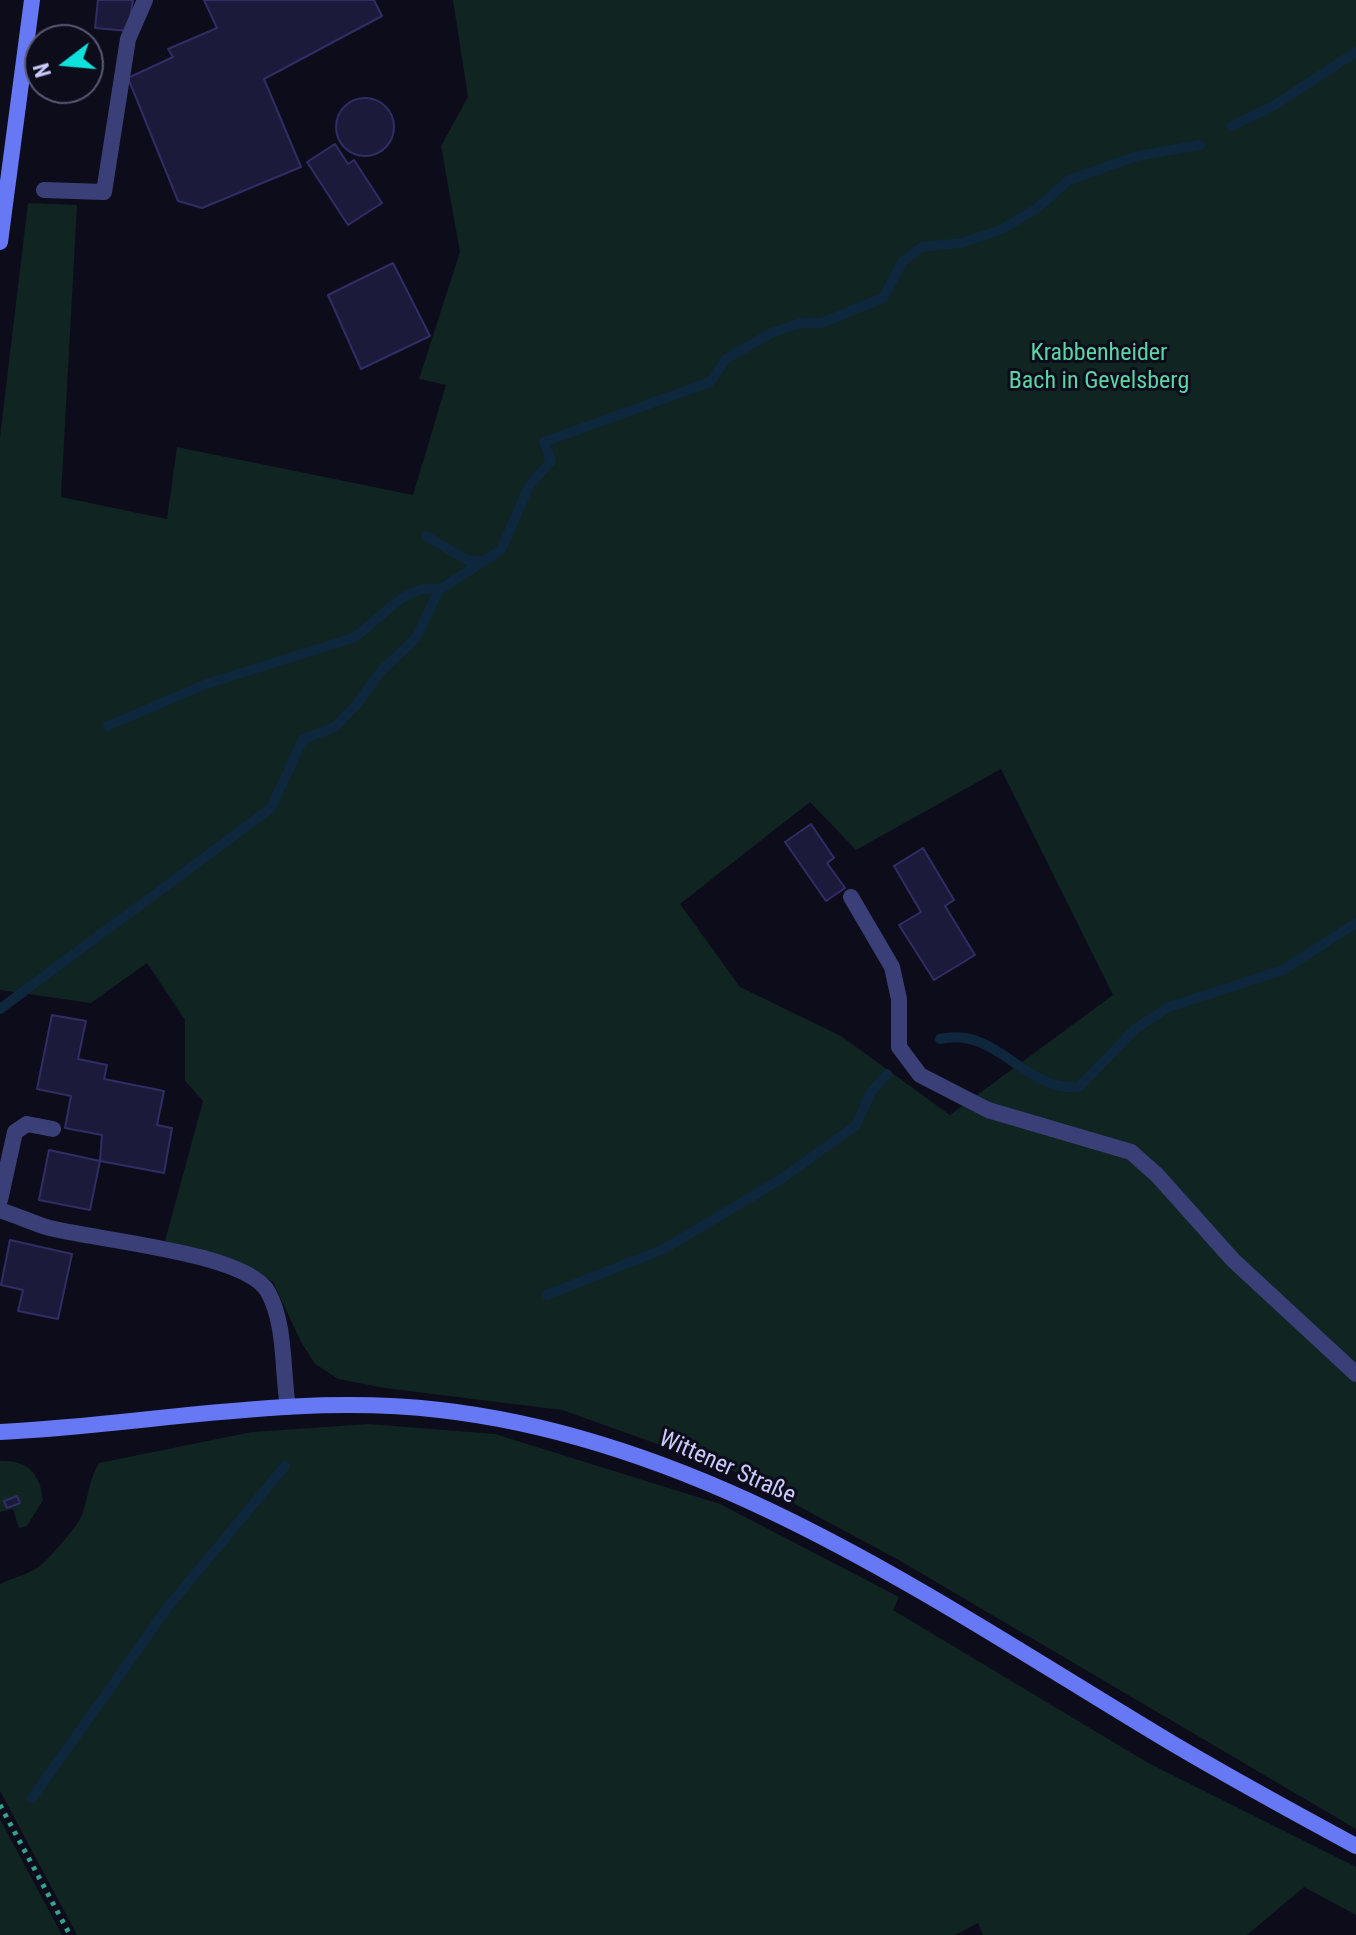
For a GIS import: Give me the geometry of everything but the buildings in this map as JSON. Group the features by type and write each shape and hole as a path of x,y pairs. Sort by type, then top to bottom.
{"main road":[{"path":"0,242 32,0"},
{"name":"Wittener Straße","path":"0,1432 288,1407 355,1405 437,1410 516,1421 625,1450 743,1497 959,1613 1170,1742 1356,1846"}],"lane":[{"path":"44,190 104,192 128,39 145,0"},
{"path":"851,897 892,967 899,999 899,1047 920,1075 988,1110 1131,1152 1157,1175 1233,1260 1356,1374"},
{"path":"0,1200 15,1132 27,1124 53,1129"},
{"path":"0,1210 47,1227 189,1255 256,1278 275,1307 288,1407"}],"path":[{"path":"0,1805 70,1935"}],"green space":[{"name":"Krabbenheider Bach in Gevelsberg","path":"453,0 1356,0 1356,1829 897,1559 733,1471 562,1410 385,1388 338,1379 315,1364 301,1342 273,1282 253,1269 165,1241 203,1101 185,1081 185,1020 147,963 91,1003 0,990 0,437 28,203 77,205 61,497 167,519 177,447 413,495 446,385 419,379 460,252 441,146 468,97","holes":["1001,769 1113,995 950,1115 841,1036 740,987 680,904 810,802 856,850"]},
{"path":"369,1424 495,1434 720,1504 899,1597 893,1610 1150,1764 1356,1867 1356,1915 1304,1887 1247,1935 983,1935 978,1923 955,1935 77,1935 0,1791 0,1584 41,1565 69,1534 81,1517 99,1463 252,1432"},
{"path":"0,1461 25,1466 39,1482 43,1500 27,1526 19,1528 13,1509 0,1512"},
{"path":"0,1819 62,1935 0,1935"}],"waterway":[{"path":"1232,126 1275,105 1356,52"},
{"path":"0,1009 271,808 303,739 335,727 357,704 380,672 416,638 439,590 501,550 529,486 551,461 544,442 710,382 726,359 773,332 802,323 821,323 883,298 903,261 922,247 962,243 1002,229 1036,209 1069,180 1137,156 1200,145"},
{"path":"426,536 467,560 483,562"},
{"path":"108,726 206,684 353,638 405,597 416,591 439,590"},
{"path":"940,1039 960,1038 978,1042 1042,1080 1060,1086 1079,1087 1135,1029 1169,1007 1283,970 1356,923"},
{"path":"547,1295 664,1249 783,1178 856,1125 871,1092 887,1074"},
{"path":"32,1798 168,1607 285,1466"}]}
